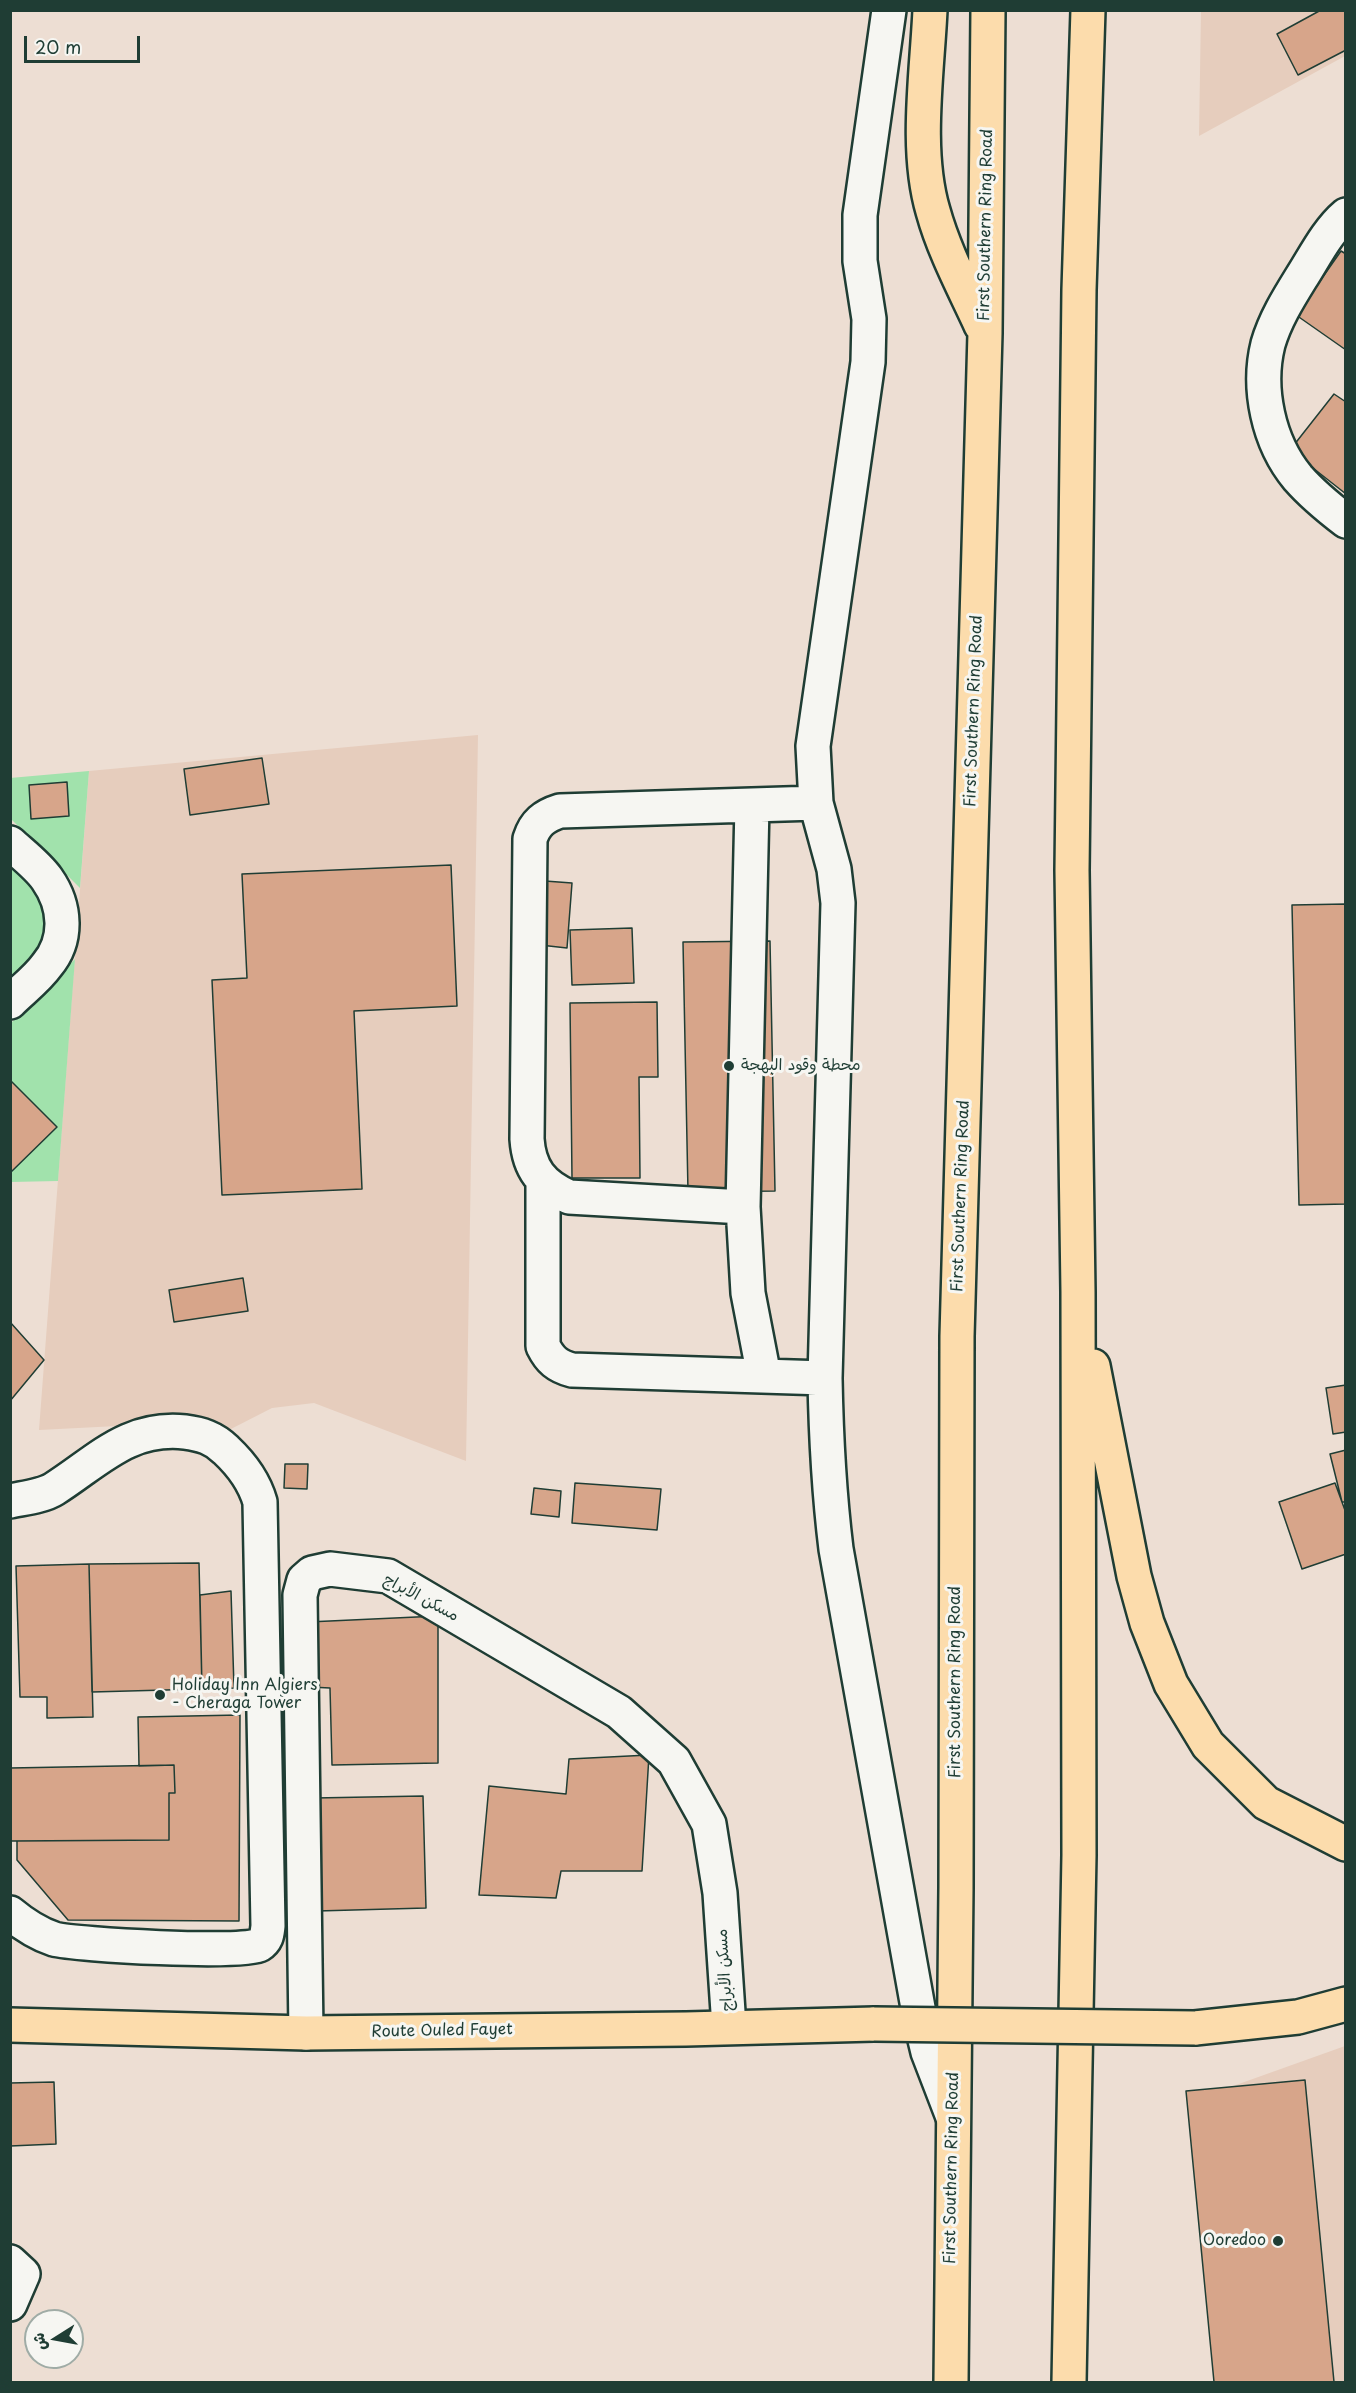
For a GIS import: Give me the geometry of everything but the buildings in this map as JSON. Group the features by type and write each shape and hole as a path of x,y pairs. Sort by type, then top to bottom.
{"main road":[{"path":"930,10 924,132 925,171 932,210 945,247 985,333"},
{"name":"First Southern Ring Road","path":"951,2382 957,1336 985,333 988,10"},
{"path":"1069,2382 1079,1855 1078,1292 1072,870 1079,290 1089,10"},
{"path":"1078,1292 1134,1576 1147,1623 1171,1684 1208,1745 1266,1803 1346,1844"},
{"name":"Route Ouled Fayet","path":"10,2025 306,2033 873,2024 1195,2028 1298,2017 1346,2004"}],"street":[{"path":"889,10 860,214 860,261 869,319 868,362 813,746 816,803 834,869 838,903 825,1378 829,1495 836,1549 920,2019 928,2052 953,2117"},
{"path":"1346,214 1317,252 1281,311 1268,344 1263,379 1267,414 1279,447 1297,477 1346,521"},
{"path":"743,1207 569,1197 555,1191 534,1169 528,1154 529,851 533,829 549,814 560,811 816,803"},
{"path":"752,805 743,1207 748,1293 764,1376"},
{"path":"10,843 47,879 58,901 63,924 62,940 48,965 10,1002"},
{"path":"543,1181 543,1346 549,1358 559,1366 572,1370 825,1378"},
{"path":"10,1501 52,1490 113,1447 144,1434 167,1430 197,1434 216,1440 236,1459 256,1486 260,1502 268,1926 267,1938 257,1946 235,1949 112,1945 53,1938 21,1922 10,1913"},
{"name":"مسكن الأبراج","path":"306,2033 300,1595 304,1580 312,1573 330,1569 388,1576 619,1712 674,1761 709,1824 720,1893 729,2027"},
{"path":"10,2262 23,2274 10,2304"}],"shaded area":[{"path":"1201,11 1345,11 1345,56 1199,136"},
{"path":"478,735 466,1461 314,1403 272,1408 227,1431 176,1423 39,1430 89,771"},
{"name":"Ooredoo","path":"1345,2046 1345,2382 1226,2382 1194,2100"}],"green space":[{"path":"89,771 80,888 11,819 10,778"},
{"path":"10,864 34,886 45,908 45,932 38,954 10,981"},
{"path":"75,959 58,1181 11,1182 11,1023"}],"place":[{"name":"محطة وقود البهجة","path":"729,1066"},
{"name":"Holiday Inn Algiers - Cheraga Tower","path":"160,1695"},
{"name":"Ooredoo","path":"1278,2241"}]}
